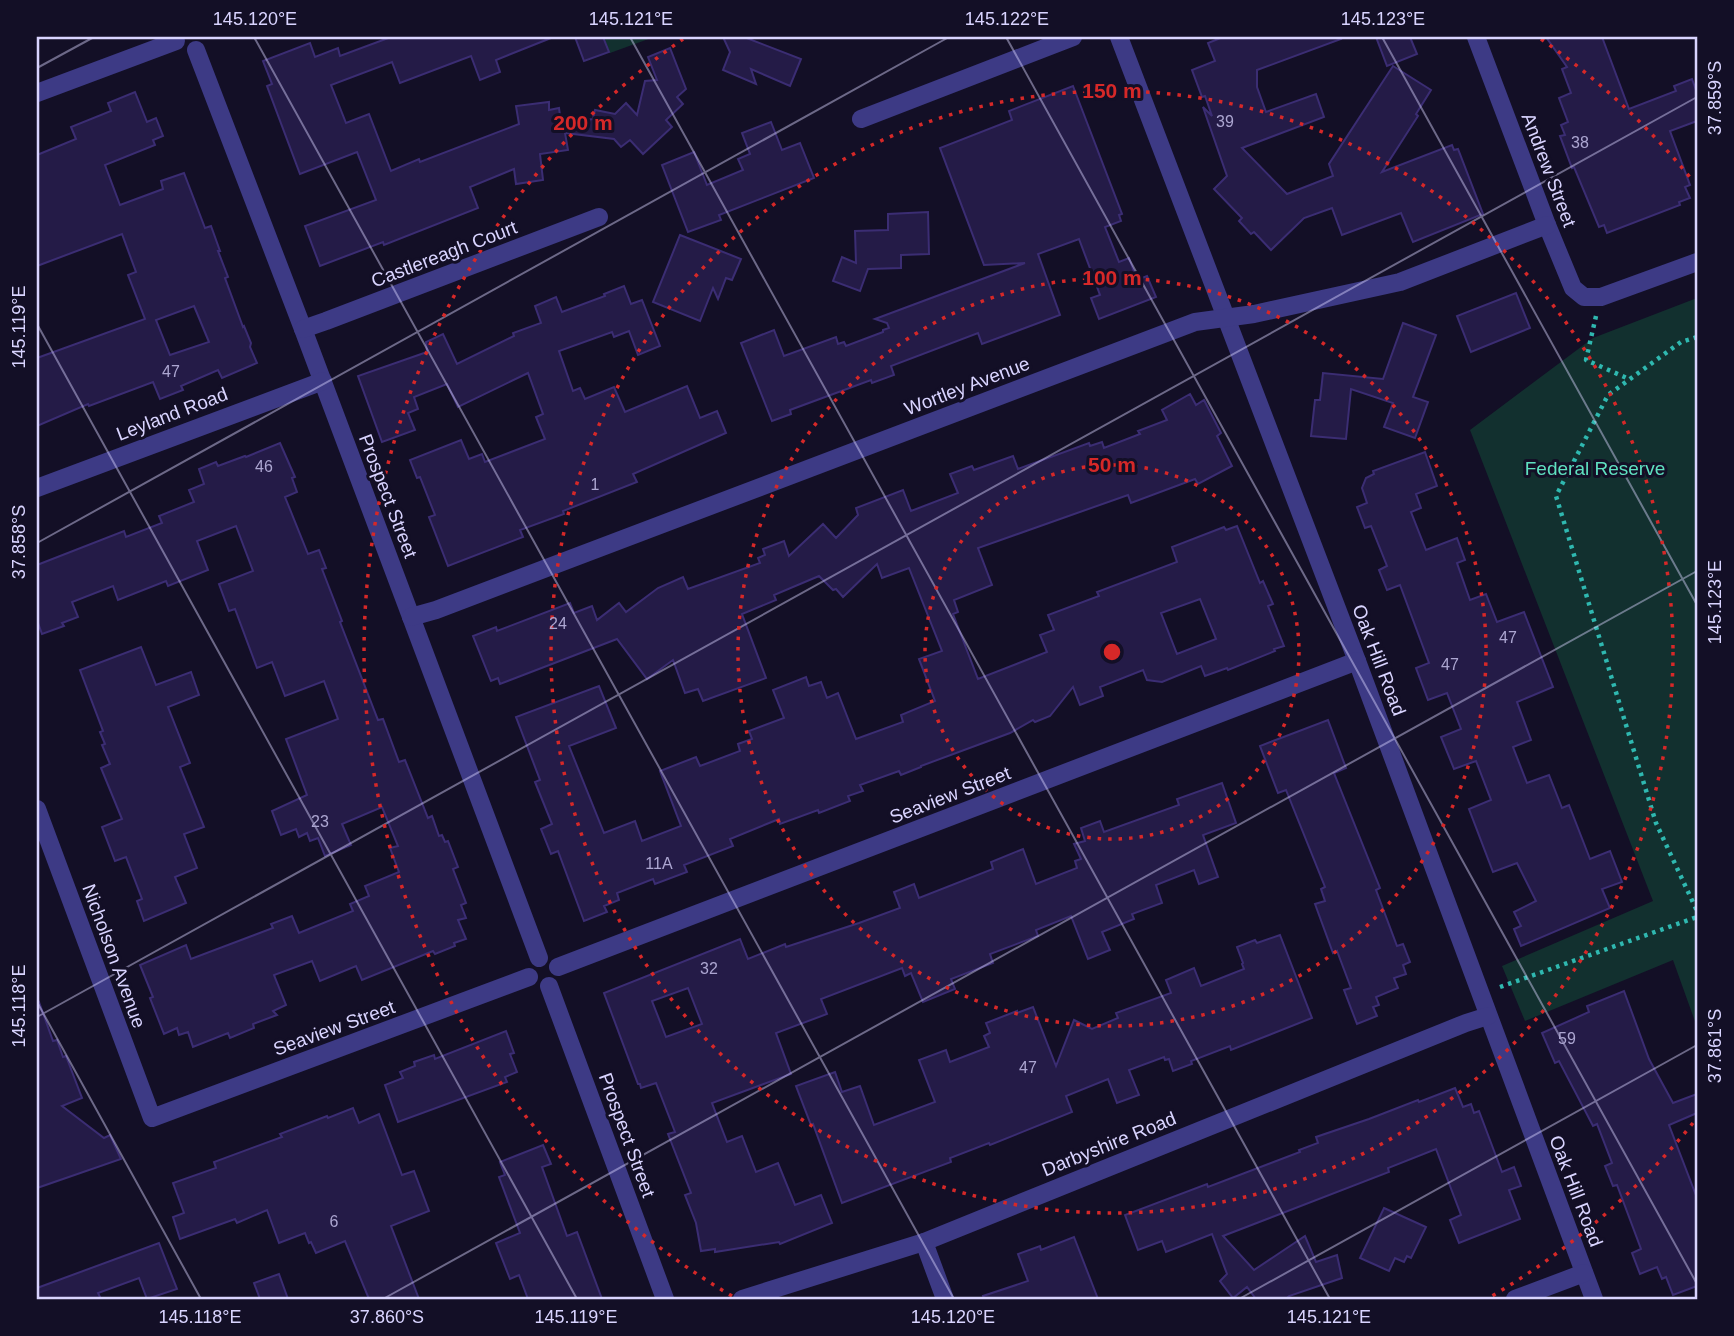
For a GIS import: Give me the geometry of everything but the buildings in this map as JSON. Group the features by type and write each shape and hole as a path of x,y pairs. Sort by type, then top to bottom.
{"street":[{"path":"861,118 1073,37"},
{"name":"Oak Hill Road","path":"1119,37 1357,661 1594,1299"},
{"name":"Andrew Street","path":"1476,37 1573,288 1584,297 1601,297"},
{"path":"37,93 176,39 182,48 187,50 201,43"},
{"name":"Prospect Street","path":"201,43 303,329 539,958"},
{"name":"Castlereagh Court","path":"303,329 599,217"},
{"name":"Wortley Avenue","path":"411,617 436,610 1195,322 1254,314 1400,282 1548,225"},
{"path":"1601,297 1697,262"},
{"name":"Leyland Road","path":"37,488 323,381"},
{"name":"Seaview Street","path":"558,967 1357,661"},
{"name":"Nicholson Avenue","path":"37,809 152,1118"},
{"path":"539,958 552,960 558,967 556,980 549,986 535,985 530,977 529,968 539,958"},
{"name":"Seaview Street","path":"152,1118 530,977"},
{"name":"Prospect Street","path":"549,986 665,1299"},
{"name":"Darbyshire Road","path":"742,1299 924,1242 1488,1016"},
{"path":"924,1242 945,1299"},
{"path":"1514,1299 1584,1273"}],"path":[{"path":"1601,297 1586,360 1630,379"},
{"path":"1697,337 1681,342 1608,395 1556,496 1656,823 1697,911"},
{"path":"1482,994 1697,917"}],"green space":[{"path":"604,37 654,37 610,53"},
{"name":"Federal Reserve","path":"1697,298 1697,1027 1673,960 1525,1021 1502,966 1653,901 1470,430 1593,338"}]}
